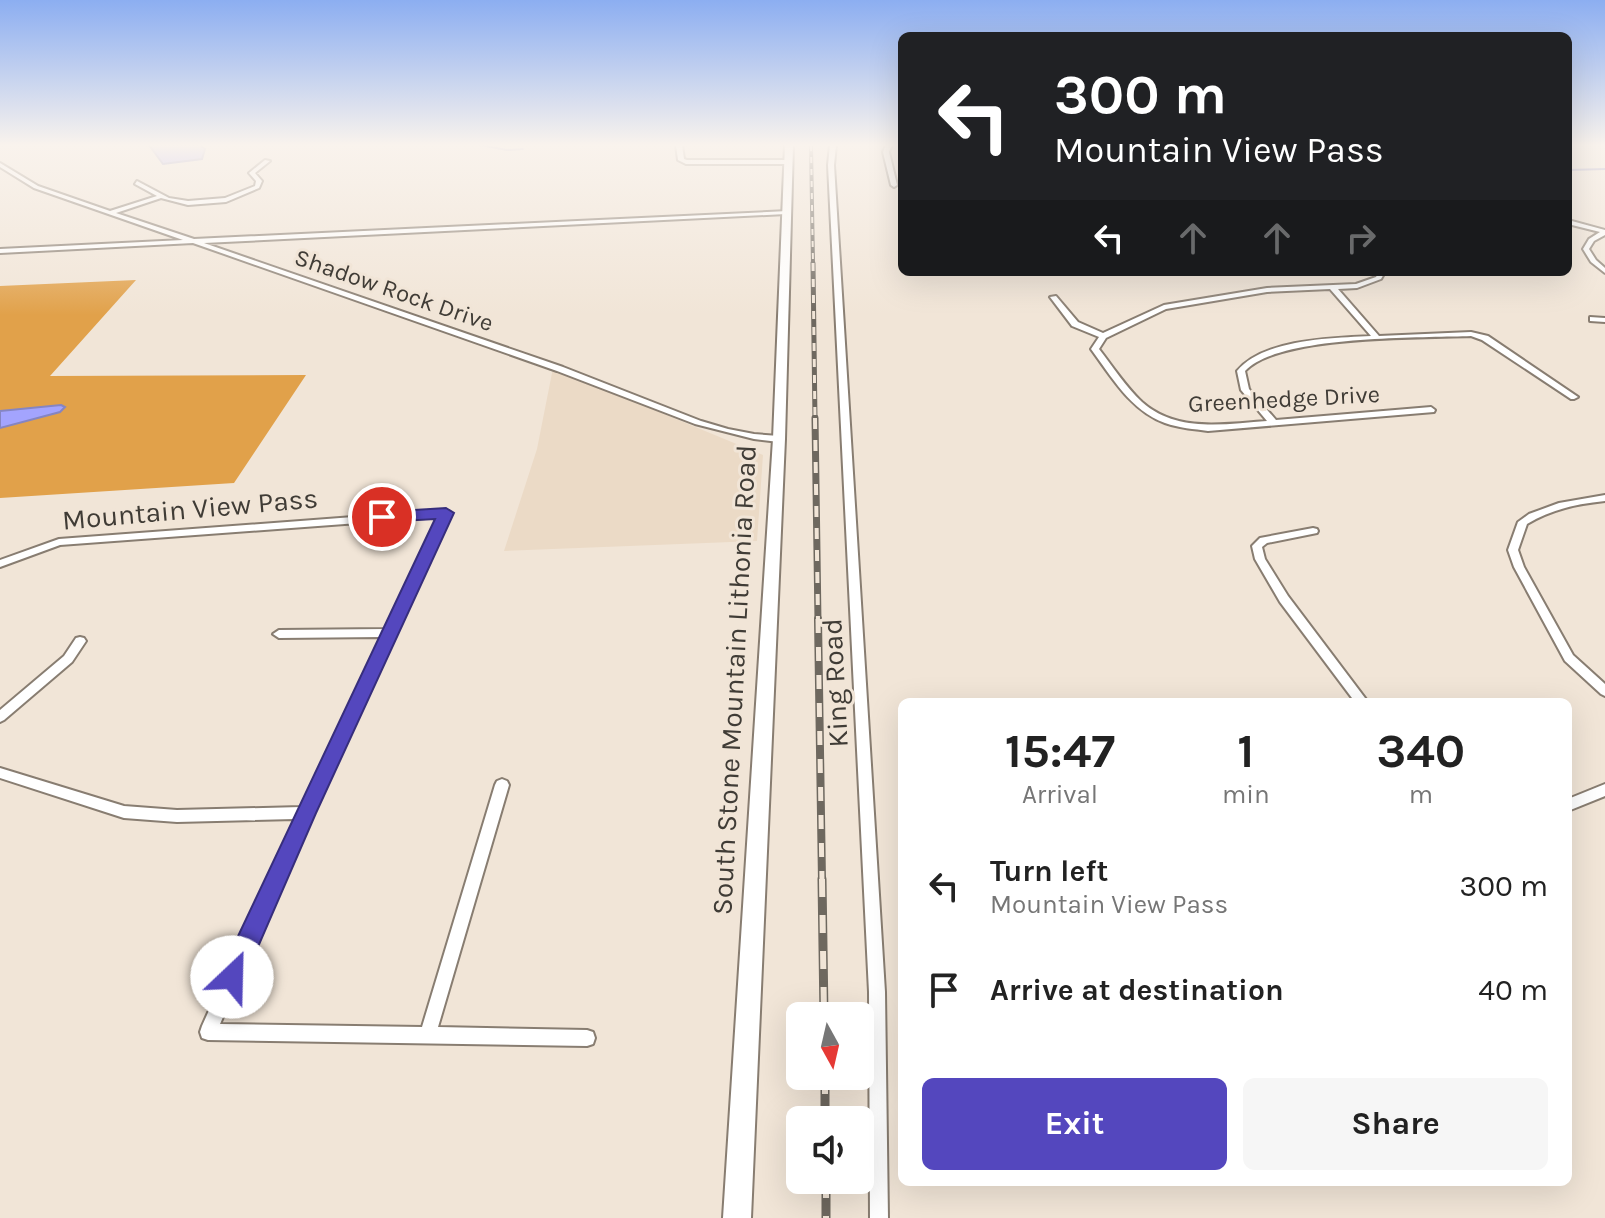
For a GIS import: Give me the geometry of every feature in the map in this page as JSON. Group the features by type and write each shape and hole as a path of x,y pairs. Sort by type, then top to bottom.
{"main road":[{"name":"South Stone Mountain Lithonia Road","path":"737,1218 779,439 787,202"}],"street":[{"name":"Shadow Rock Drive","path":"78,202 558,368 697,422 760,439 779,439"},
{"path":"110,213 144,202"},
{"path":"175,202 214,206 223,202"},
{"name":"King Road","path":"833,202 877,992 879,1218"},
{"path":"0,251 786,212"},
{"path":"1572,223 1605,232"},
{"path":"1605,232 1591,240 1586,249 1589,257 1605,271"},
{"path":"1054,297 1075,324 1103,336 1164,307 1267,290 1333,288 1371,283 1380,276"},
{"path":"1333,288 1377,338"},
{"path":"1593,319 1605,320"},
{"path":"1274,423 1241,383 1241,371 1251,358 1278,349 1377,338 1471,334 1485,338 1574,397"},
{"name":"Greenhedge Drive","path":"1103,336 1095,349 1139,405 1157,419 1185,427 1208,428 1431,410"},
{"path":"1605,498 1561,504 1539,511 1523,522 1513,550 1519,567 1569,658 1605,691"},
{"name":"Mountain View Pass","path":"0,564 59,542 446,513 305,813 208,1032 587,1038"},
{"path":"1313,531 1264,540 1257,546 1256,554 1359,698"},
{"path":"279,634 389,633"},
{"path":"0,717 68,659 80,641"},
{"path":"0,773 124,812 177,816 305,813"},
{"path":"428,1035 502,785"},
{"path":"1572,803 1605,790"}],"shaded area":[{"path":"136,280 50,376 306,375 234,483 0,498 0,286"},
{"path":"553,368 763,455 757,541 504,551 537,449"}],"water":[{"path":"65,407 60,412 0,428 0,411"}],"railway":[{"path":"812,202 813,265"},
{"path":"813,263 815,420"},
{"path":"815,418 818,621"},
{"path":"818,619 822,881"},
{"path":"822,879 824,1002"},
{"path":"825,1090 825,1106"},
{"path":"826,1194 826,1218"}],"route":[{"path":"232,977 446,513 382,517"}]}
